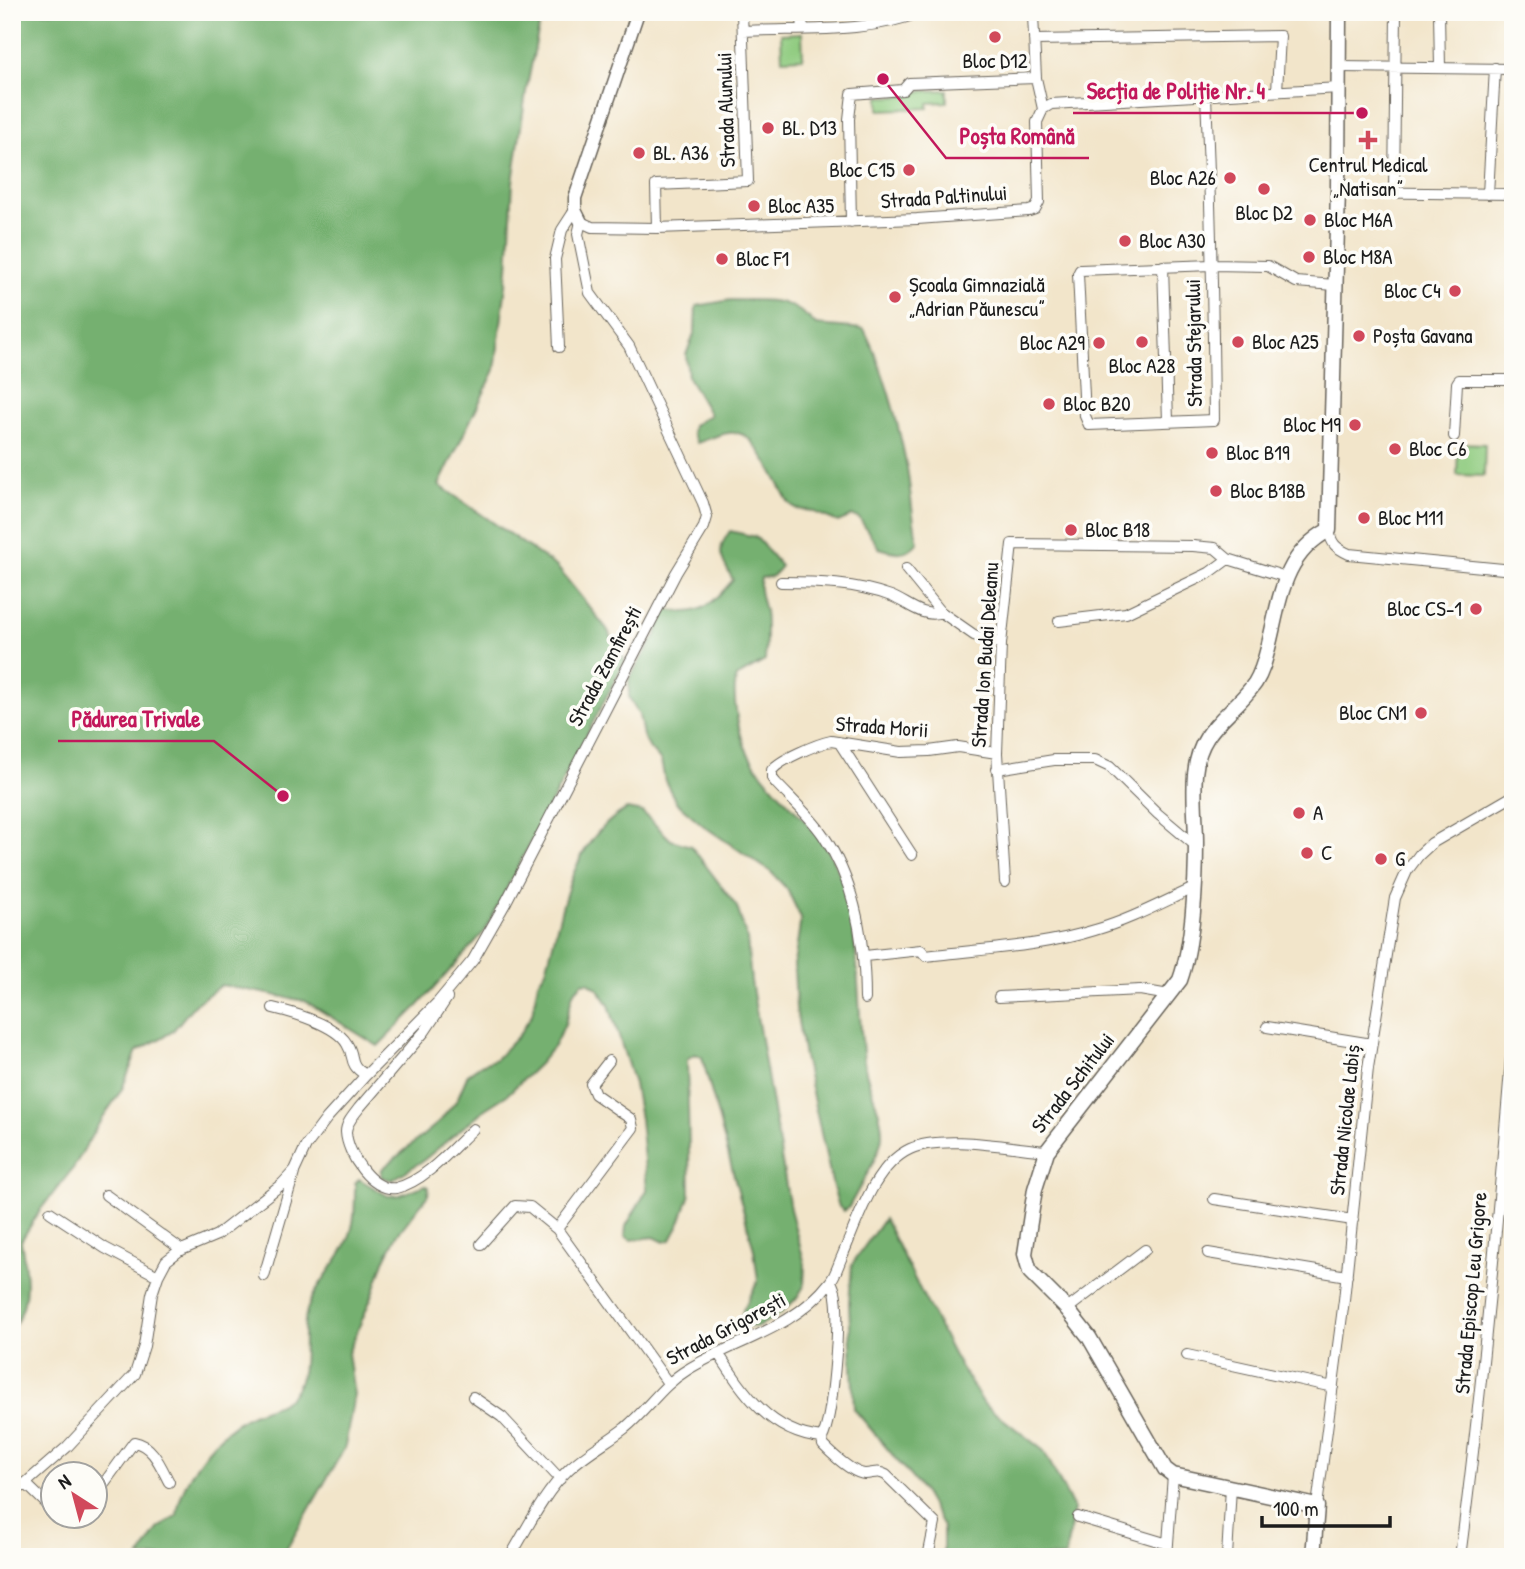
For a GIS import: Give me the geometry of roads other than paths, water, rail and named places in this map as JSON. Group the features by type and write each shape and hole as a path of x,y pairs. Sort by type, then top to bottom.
{"main road":[{"path":"1329,530 1338,192 1339,12"},
{"name":"Strada Schitului","path":"1172,1475 1165,1469 1094,1346 1067,1309 1030,1272 1026,1259 1035,1189 1047,1151 1180,980 1186,962 1194,888 1195,773 1200,752 1222,716 1245,695 1263,668 1286,578 1302,549 1329,530"},
{"path":"1172,1475 1317,1506 1313,1557"}],"street":[{"name":"Strada Zamfirești","path":"187,1248 217,1235 282,1184 295,1170 306,1146 327,1118 451,988 473,960 506,902 676,573 705,527 707,517 687,468 629,346 590,293 578,234 575,198 638,12"},
{"name":"Strada Alunului","path":"657,228 656,185 748,181 742,12"},
{"path":"801,12 803,28"},
{"name":"Strada Alunului","path":"743,31 886,23 921,12"},
{"path":"1394,192 1396,12"},
{"path":"1439,12 1440,68"},
{"path":"1034,15 1036,78 1043,109 1062,102 1206,97 1340,88"},
{"path":"1034,40 1280,36 1277,91"},
{"path":"1340,67 1513,69"},
{"path":"1488,194 1494,68"},
{"path":"851,222 849,119 852,94 903,90 909,83 1036,78"},
{"name":"Strada Stejarului","path":"1163,266 1168,421 1214,420 1206,97"},
{"name":"Strada Paltinului","path":"578,216 592,227 657,228 916,219 1035,209 1039,202 1037,122 1043,109"},
{"path":"1338,192 1513,194"},
{"path":"559,347 555,259 562,230 578,216"},
{"path":"1168,421 1089,425 1085,416 1078,274 1080,270 1163,266 1268,266 1296,282 1335,285"},
{"path":"1454,436 1459,380 1513,380"},
{"path":"1329,530 1330,540 1336,549 1349,554 1513,570"},
{"name":"Strada Ion Budai Deleanu","path":"1005,882 997,753 1001,644 1012,544 1215,548 1228,559 1286,578"},
{"path":"1059,621 1126,613 1209,573 1228,559"},
{"path":"906,569 941,612 974,635 1001,644"},
{"path":"781,582 818,582 874,590 925,613 933,615 941,612"},
{"path":"839,742 912,855"},
{"name":"Strada Morii","path":"865,956 855,908 833,852 807,814 772,778 775,766 821,743 839,742 901,752 958,747 997,753"},
{"path":"997,769 1054,760 1096,760 1110,766 1158,814 1196,846"},
{"name":"Strada Nicolae Labiș","path":"1317,1506 1347,1276 1372,1044 1395,898 1407,871 1432,843 1513,796"},
{"path":"865,999 865,956 921,950 926,956 1048,940 1094,931 1149,911 1194,888"},
{"path":"451,988 445,1003 425,1031 359,1108 349,1122 346,1132 363,1171 375,1184 387,1189 399,1187 432,1168 473,1129"},
{"path":"999,997 1140,990 1169,995"},
{"path":"273,1008 298,1015 344,1039 349,1047 351,1062 357,1070 366,1075"},
{"path":"1267,1027 1372,1044"},
{"name":"Strada Episcop Leu Grigore","path":"1460,1557 1478,1419 1510,1103 1513,1033"},
{"path":"557,1229 633,1125 631,1119 592,1091 591,1084 609,1061"},
{"name":"Strada Grigorești","path":"510,1557 560,1479 570,1468 626,1427 668,1383 719,1353 789,1320 831,1281 877,1178 900,1155 930,1143 1047,1151"},
{"path":"264,1276 295,1170"},
{"path":"12,1495 67,1447 135,1374 144,1346 152,1294 158,1276 166,1261 187,1248 106,1195"},
{"path":"1214,1199 1353,1220"},
{"name":"Strada Grigorești","path":"481,1244 515,1206 530,1207 557,1229 668,1383"},
{"path":"50,1212 105,1248 158,1276"},
{"path":"1067,1309 1145,1250"},
{"path":"1208,1253 1347,1276"},
{"path":"831,1281 836,1295 832,1392 829,1418 821,1438 823,1445 857,1472 880,1472 886,1475 935,1524 936,1530 931,1538 928,1557"},
{"path":"719,1353 735,1378 775,1423 793,1433 821,1438"},
{"path":"1187,1355 1333,1387"},
{"path":"473,1397 502,1417 560,1479"},
{"path":"108,1476 134,1442 147,1448 158,1461 169,1482"},
{"path":"1167,1557 1172,1475"},
{"path":"26,1483 38,1495"},
{"path":"1227,1557 1231,1487"},
{"path":"1078,1517 1168,1544"}],"place":[{"name":"Bloc D12","path":"995,37"},
{"name":"Poșta Română","path":"883,79"},
{"name":"Secția de Poliție Nr. 4","path":"1362,113"},
{"name":"BL. D13","path":"768,128"},
{"name":"Centrul Medical „Natisan”","path":"1368,140"},
{"name":"BL. A36","path":"639,153"},
{"name":"Bloc C15","path":"909,170"},
{"name":"Bloc A26","path":"1230,178"},
{"name":"Bloc D2","path":"1264,189"},
{"name":"Bloc A35","path":"754,206"},
{"name":"Bloc M6A","path":"1310,220"},
{"name":"Bloc A30","path":"1125,241"},
{"name":"Bloc M8A","path":"1309,257"},
{"name":"Bloc F1","path":"722,259"},
{"name":"Bloc C4","path":"1455,291"},
{"name":"Școala Gimnazială „Adrian Păunescu”","path":"895,297"},
{"name":"Poșta Gavana","path":"1359,336"},
{"name":"Bloc A28","path":"1142,342"},
{"name":"Bloc A25","path":"1238,342"},
{"name":"Bloc A29","path":"1099,343"},
{"name":"Bloc B20","path":"1049,404"},
{"name":"Bloc M9","path":"1355,425"},
{"name":"Bloc C6","path":"1395,449"},
{"name":"Bloc B19","path":"1212,453"},
{"name":"Bloc B18B","path":"1216,491"},
{"name":"Bloc M11","path":"1364,518"},
{"name":"Bloc B18","path":"1071,530"},
{"name":"Bloc CS-1","path":"1476,609"},
{"name":"Bloc CN1","path":"1421,713"},
{"name":"Pădurea Trivale","path":"283,796"},
{"name":"A","path":"1299,813"},
{"name":"C","path":"1307,853"},
{"name":"G","path":"1381,859"}]}
